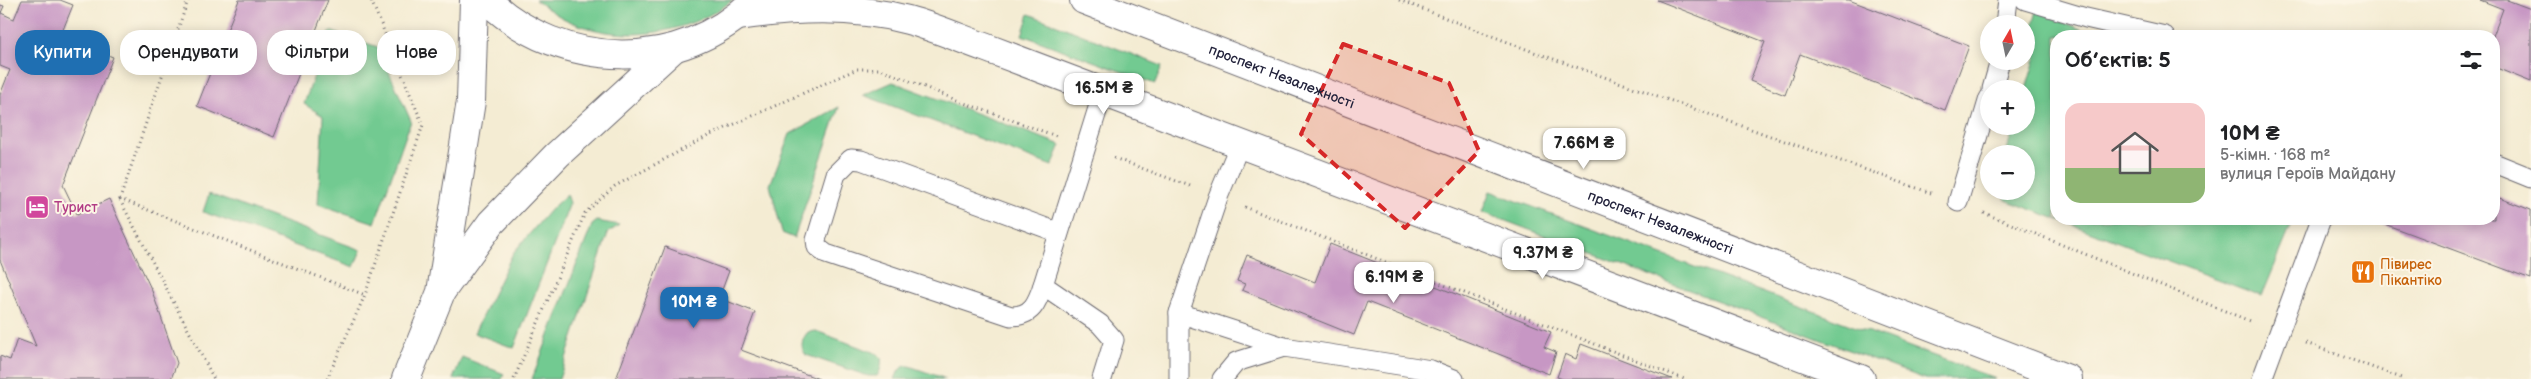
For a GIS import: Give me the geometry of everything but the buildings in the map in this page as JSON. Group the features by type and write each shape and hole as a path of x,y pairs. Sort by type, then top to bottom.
{"main road":[{"path":"406,379 441,292 470,100 474,0"},
{"path":"487,0 500,13 532,34 565,47 601,55 638,55 674,48 708,36 747,8 814,9 870,13 907,20 984,47 1861,379"},
{"name":"проспект Незалежності","path":"1084,0 2068,379"},
{"path":"441,292 491,223 558,155 674,48"}],"lane":[{"path":"2006,15 2008,0"},
{"path":"2025,0 2086,18 2139,30"},
{"path":"1057,232 861,160 851,159 836,174 816,240 817,248 826,254 1011,316 1026,314 1037,304 1057,232 1103,92"},
{"path":"1958,202 1980,128"},
{"path":"1179,379 1180,312 1218,197 1240,144"},
{"path":"2500,165 2531,178"},
{"path":"2262,379 2319,225"},
{"path":"1042,285 1100,324 1114,340 1102,379"},
{"path":"1180,312 1284,347 1431,370 1454,379"},
{"path":"1222,379 1236,362 1284,347"}],"path":[{"path":"188,0 120,199 214,379"},
{"path":"327,379 365,296 423,125 371,0"},
{"path":"1399,0 1532,51 1958,202 2278,332 2404,379"},
{"path":"1218,197 1684,379"},
{"path":"120,199 365,296"}],"highlighted area":[{"path":"1343,44 1449,83 1479,151 1405,228 1301,134"}],"green space":[{"path":"535,0 733,0 694,22 650,33 627,34 604,32 582,26 561,17"},
{"path":"2037,11 2083,30 2050,30 2050,217 2006,200 2035,200 2035,145 2009,145 2011,135 2035,135 2035,80 2029,80 2032,70 2035,70 2035,60 2038,50 2035,35"},
{"path":"1029,14 1162,66 1155,84 1022,35"},
{"path":"367,43 377,47 377,75 390,75 411,121 375,223 318,204 323,116 304,104 314,75 367,75"},
{"path":"893,82 1061,145 1052,166 863,95"},
{"path":"839,107 794,238 782,233 770,185 790,134"},
{"path":"1490,191 1996,379 1925,379 1482,212"},
{"path":"209,194 361,250 354,267 203,212"},
{"path":"567,194 570,203 514,348 474,333 513,253 551,209"},
{"path":"597,221 619,225 608,233 559,379 532,379 592,225"},
{"path":"2073,225 2292,225 2262,296"},
{"path":"816,331 878,354 881,357 881,362 877,376 868,376 806,355 802,346 804,338 808,332"},
{"path":"462,357 504,374 502,379 453,379"},
{"path":"905,366 946,379 895,379 899,370"}],"place":[{"name":"Турист","path":"37,207"},
{"name":"Півирес Пікантіко","path":"2363,272"}]}
